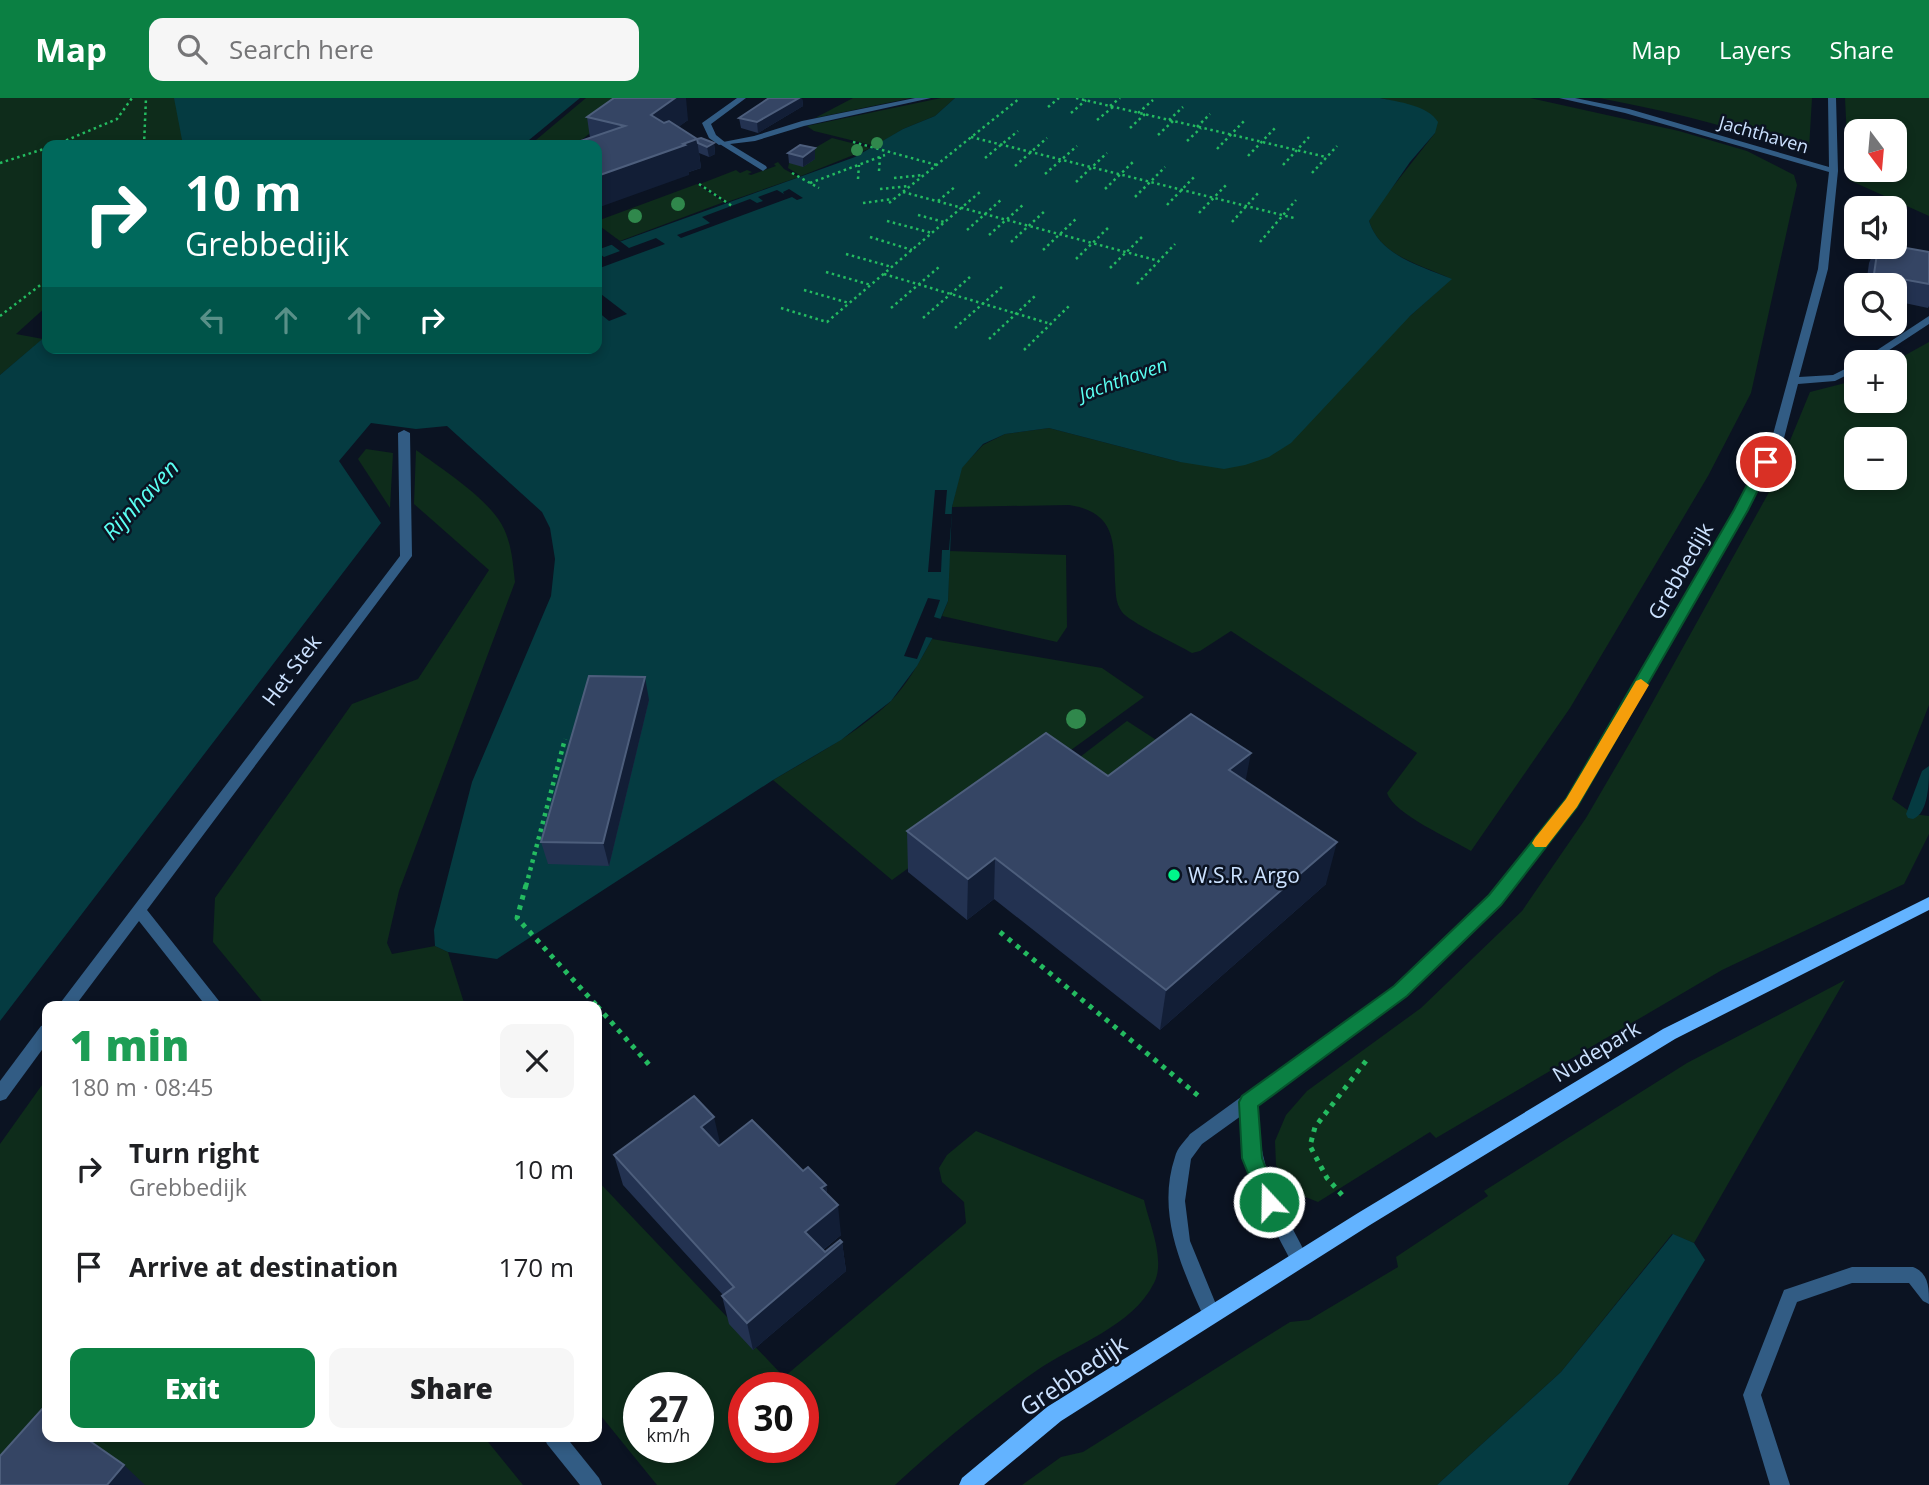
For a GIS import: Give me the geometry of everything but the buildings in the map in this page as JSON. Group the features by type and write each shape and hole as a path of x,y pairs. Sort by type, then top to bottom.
{"street":[{"path":"742,98 706,123 712,136 763,167"},
{"path":"722,143 755,138 863,110 927,98"},
{"name":"Jachthaven","path":"1563,98 1626,111 1834,171"},
{"name":"Grebbedijk","path":"1211,1314 1181,1241 1176,1200 1183,1157 1196,1139 1400,991 1495,900 1571,803 1741,510 1778,438 1823,269 1834,171 1832,98"},
{"path":"1882,350 1929,319"},
{"path":"1795,381 1835,379 1844,374"},
{"name":"Het Stek","path":"70,1001 405,556 404,433"},
{"name":"Nudepark","path":"1299,1259 1669,1034 1929,904"},
{"path":"139,910 211,1001"},
{"path":"0,1094 42,1038"},
{"path":"1249,1102 1252,1158 1269,1202 1299,1259"},
{"name":"Grebbedijk","path":"970,1485 1054,1414 1299,1259"},
{"path":"1780,1485 1752,1395 1790,1296 1852,1275 1913,1275 1929,1295"},
{"path":"558,1442 592,1485"}],"path":[{"path":"67,140 117,119 132,98"},
{"path":"144,140 146,98"},
{"path":"889,203 1020,98"},
{"path":"1048,107 1059,98"},
{"path":"1076,98 1326,157"},
{"path":"1097,120 1120,98"},
{"path":"1072,113 1085,99"},
{"path":"1138,113 1153,100"},
{"path":"1158,135 1182,107"},
{"path":"1130,128 1145,114"},
{"path":"1187,142 1210,114"},
{"path":"1217,149 1244,121"},
{"path":"1248,156 1275,128"},
{"path":"985,159 1018,131"},
{"path":"1283,165 1309,136"},
{"path":"971,137 1294,218"},
{"path":"1015,166 1047,138"},
{"path":"847,141 937,165"},
{"path":"1045,174 1077,146"},
{"path":"1312,173 1337,146"},
{"path":"0,163 42,150"},
{"path":"1076,182 1107,153"},
{"path":"810,183 885,155"},
{"path":"879,171 880,157"},
{"path":"1105,189 1136,160"},
{"path":"858,179 859,165"},
{"path":"1135,197 1165,167"},
{"path":"786,169 819,188"},
{"path":"894,178 925,175"},
{"path":"1167,205 1196,175"},
{"path":"1199,213 1228,183"},
{"path":"699,184 732,206"},
{"path":"880,190 911,186"},
{"path":"938,201 956,186"},
{"path":"1232,222 1260,191"},
{"path":"903,192 1159,261"},
{"path":"781,308 827,322 980,192"},
{"path":"863,203 895,199"},
{"path":"967,230 1002,199"},
{"path":"1260,242 1296,200"},
{"path":"989,235 1024,204"},
{"path":"1011,242 1046,210"},
{"path":"918,215 945,222"},
{"path":"1043,250 1077,218"},
{"path":"887,221 932,233"},
{"path":"1076,259 1109,227"},
{"path":"1110,268 1143,236"},
{"path":"870,237 912,250"},
{"path":"1137,284 1175,244"},
{"path":"846,254 892,267"},
{"path":"891,309 939,267"},
{"path":"827,272 871,285"},
{"path":"884,274 1051,324"},
{"path":"923,318 970,277"},
{"path":"0,316 42,284"},
{"path":"956,328 1002,287"},
{"path":"804,290 849,303"},
{"path":"989,340 1035,296"},
{"path":"1024,350 1069,306"},
{"path":"565,739 517,918 592,1001"},
{"path":"1000,932 1226,1118"},
{"path":"602,1012 652,1068"},
{"path":"1364,1219 1328,1178 1310,1146 1315,1127 1372,1051"}],"shaded area":[{"path":"0,98 549,98 481,140 42,140 42,311 16,334 42,340 0,375"},
{"path":"586,98 635,98 581,140 536,140"},
{"path":"853,98 911,98 815,118"},
{"path":"941,98 955,98 935,116 903,129 875,146 814,131 807,126"},
{"path":"1380,98 1530,98 1679,131 1747,151 1794,175 1797,185 1751,393 1708,476 1570,708 1471,851 1412,818 1392,801 1387,793 1417,753 1231,631 1200,651 1192,653 1126,616 1117,601 1114,554 1109,531 1096,514 1069,505 952,507 961,468 983,445 1005,434 1049,428 1180,462 1410,316 1451,279 1392,251 1374,233 1369,221 1373,212 1435,133 1416,107"},
{"path":"1599,98 1812,98 1809,149 1799,154 1726,127"},
{"path":"1845,98 1929,98 1929,216 1907,206 1907,196 1885,196 1853,182 1908,182 1908,119 1846,119"},
{"path":"832,138 871,148 801,176 788,168 789,163"},
{"path":"778,162 784,169 799,177 727,202 700,184 736,170 740,173 747,170 752,172 748,174 751,175 776,166 774,164"},
{"path":"697,184 724,202 620,241 602,228 602,219"},
{"path":"1929,342 1929,705 1892,799 1913,814 1929,816 1929,834 1904,884 1722,970 1436,1138 1430,1132 1318,1202 1293,1192 1276,1165 1275,1141 1286,1115 1307,1091 1421,1008 1522,911 1586,818 1635,734 1768,494 1810,392 1844,383 1844,413 1907,413 1907,354"},
{"path":"366,449 393,453 390,508 358,459"},
{"path":"416,450 465,486 498,518 509,542 515,582 399,891 387,943 392,954 435,946 448,952 463,1001 262,1001 213,942 215,898 352,704 418,679 489,570 414,504"},
{"path":"949,551 1066,555 1067,627 1057,642 942,616 948,601"},
{"path":"932,639 1102,668 1144,697 892,880 773,780 877,714 908,680"},
{"path":"1127,721 1167,747 1120,784 1080,757"},
{"path":"1845,980 1694,1243 1672,1234 1561,1372 1437,1485 1022,1485 1061,1457 1083,1452 1290,1322 1309,1320 1398,1267 1396,1257 1488,1196 1484,1191 1687,1063"},
{"path":"42,1085 42,1442 488,1442 523,1485 0,1485 0,1144"},
{"path":"976,1131 1144,1200 1157,1253 1154,1283 1132,1312 1051,1361 999,1398 895,1485 657,1485 639,1463 714,1463 714,1372 623,1372 623,1443 602,1417 602,1185 779,1372 728,1372 728,1463 819,1463 819,1372 790,1372 966,1223 964,1202 942,1182 939,1168 947,1155"}],"water":[{"path":"174,98 580,98 529,140 182,140"},
{"name":"Rijnhaven","path":"955,98 1380,98 1420,108 1438,122 1435,133 1410,162 1369,221 1374,233 1392,251 1452,279 1410,316 1291,443 1269,457 1224,469 1180,462 1049,428 1005,434 983,444 962,468 952,507 948,601 917,666 891,701 841,740 773,780 497,959 448,952 435,946 434,930 472,782 551,596 555,559 550,528 542,512 447,426 416,429 371,423 339,461 381,523 0,1021 0,375 42,339 42,354 602,354 602,248 855,157 903,129 935,116"},
{"path":"1673,1234 1694,1243 1705,1260 1568,1485 1437,1485 1561,1372"}],"pier":[{"path":"789,189 803,198 797,200 792,197 681,238 677,235 710,223 702,217 750,199 757,203 763,201 758,197 777,190 784,194 783,192"},
{"path":"656,238 665,244 602,267 602,256 620,251 608,242 617,239 629,248"},
{"path":"602,295 627,314 609,321 602,315"},
{"path":"935,490 947,490 945,514 952,514 949,550 942,550 941,572 928,572"},
{"path":"928,598 940,600 934,617 941,619 933,638 926,637 917,659 904,656"}],"waterway":[{"path":"1913,814 1929,771"}],"slow traffic":[{"path":"1540,843 1571,803 1641,685"}],"place":[{"name":"W.S.R. Argo","path":"1174,875"}],"route":[{"path":"1269,1202 1252,1158 1248,1125 1249,1102 1400,991 1495,900 1571,803 1614,733 1766,462"}]}
